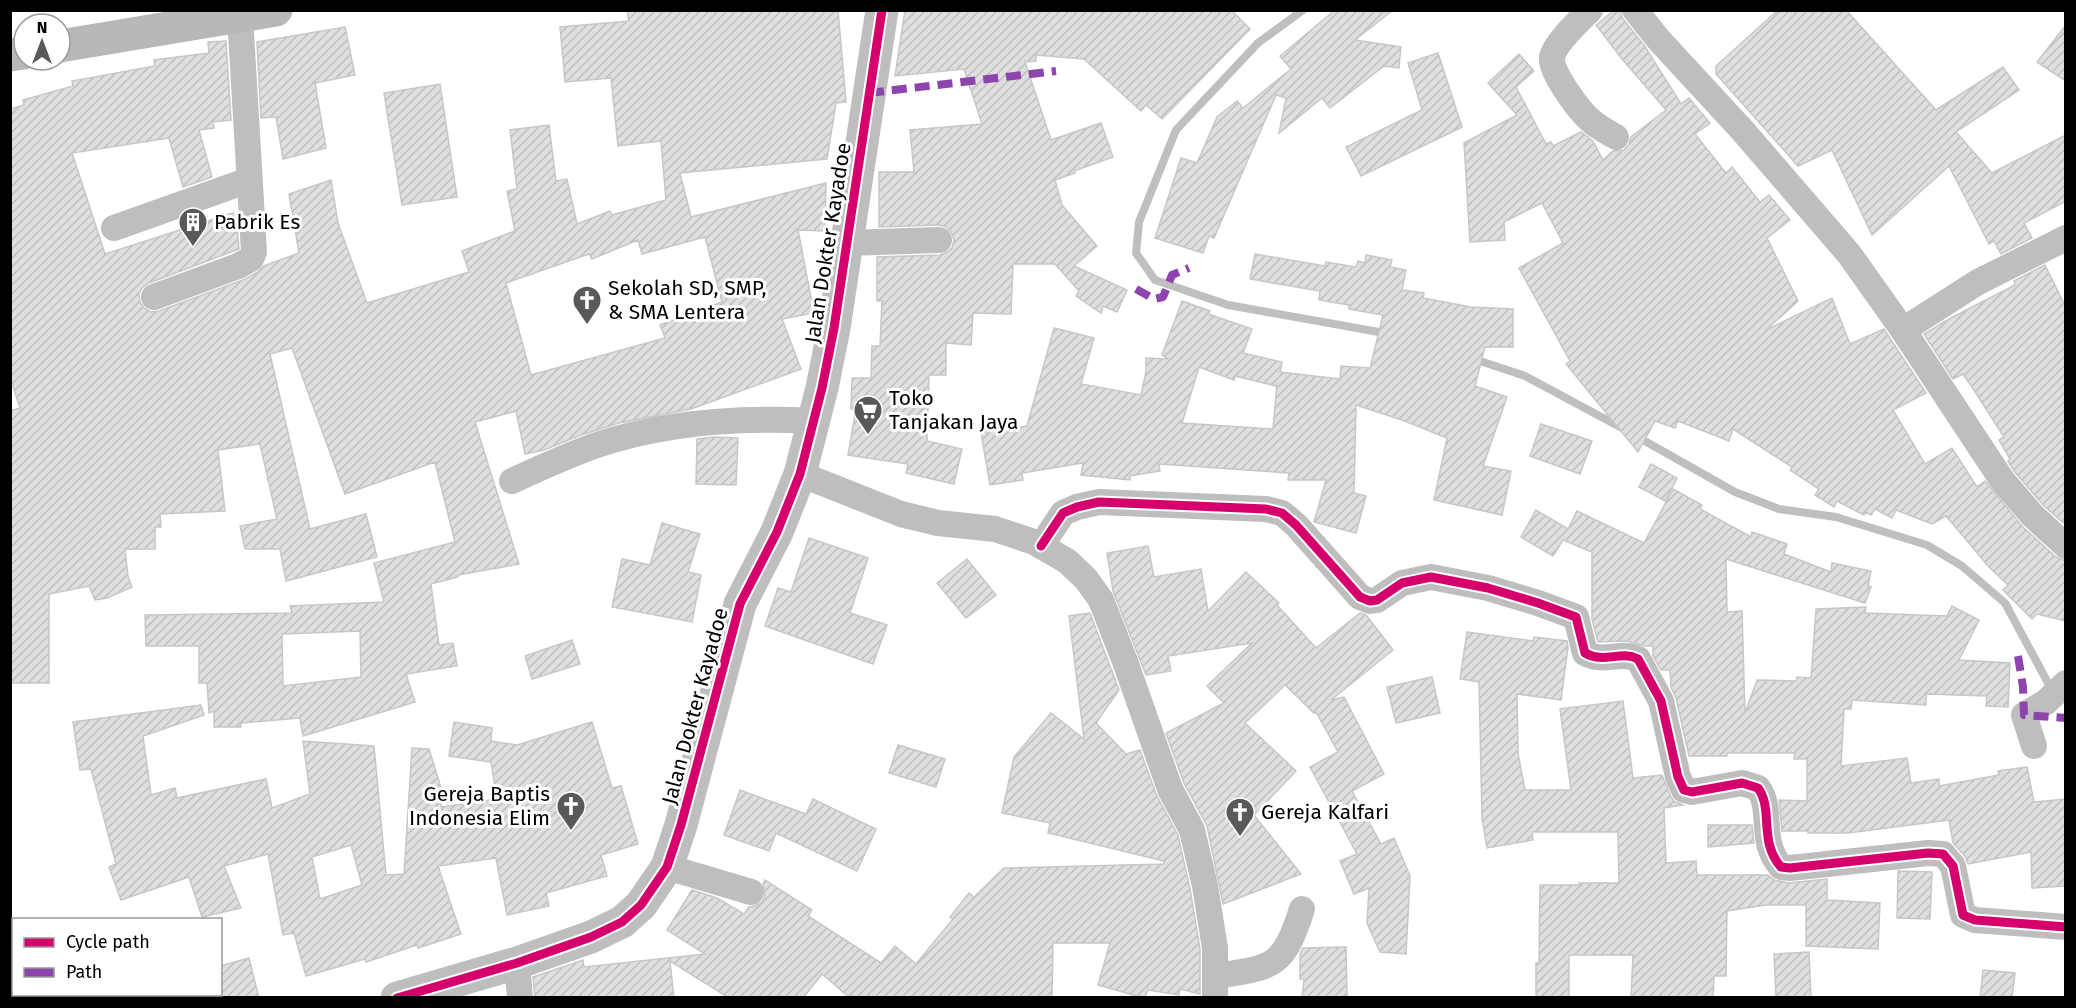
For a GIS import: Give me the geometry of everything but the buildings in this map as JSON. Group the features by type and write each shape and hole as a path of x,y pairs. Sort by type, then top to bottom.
{"main road":[{"path":"72,44 276,10"}],"street":[{"name":"Jalan Dokter Kayadoe","path":"397,998 517,963 591,937 622,922 641,905 667,867 681,825 740,604 777,532 800,474 814,422 834,328 882,10"},
{"path":"1590,10 1558,46 1553,55 1552,64 1559,80 1588,119 1616,137"},
{"path":"1635,10 1849,254 1903,330 2002,480 2033,516 2066,546"},
{"path":"154,297 238,266 251,259 254,252 240,16"},
{"path":"114,228 249,180"},
{"path":"1903,330 1978,282 2066,238"},
{"path":"847,243 939,240"},
{"path":"512,481 567,456 661,429 735,420 814,422"},
{"path":"800,474 901,514 938,523 995,529 1034,542 1067,561 1086,579 1101,600 1170,789 1192,830 1206,886 1215,948 1215,987 1272,963 1284,954 1295,932 1302,909"},
{"path":"1041,546 1063,513 1099,502 1266,508 1282,513 1296,525 1360,597 1370,601 1377,600 1402,583 1431,577 1488,588 1576,616 1585,653 1595,658 1631,655 1638,659 1661,701 1678,777 1684,790 1692,792 1742,783 1758,788 1763,795 1767,842 1774,859 1781,867 1790,868 1928,853 1943,854 1953,866 1963,915 1976,920 2066,927"},
{"path":"2034,746 2024,715 2046,702 2066,683"},
{"path":"667,867 751,891"},
{"path":"517,963 520,998"}],"waterway":[{"path":"1303,10 1258,43 1176,130 1139,222 1136,253 1155,280 1228,305 1390,334"},
{"path":"1471,358 1525,376 1622,428"},
{"path":"1636,436 1735,492 1779,509 1836,517 1927,545 1962,566 2005,603 2048,683 2057,687"}],"marked path":[{"path":"869,93 1056,71"},
{"path":"1136,289 1154,299 1163,297 1172,275 1189,268"},
{"path":"2018,656 2023,687 2024,715 2066,718"}],"cycle path":[{"path":"397,998 517,963 591,937 622,922 641,905 667,867 681,825 740,604 777,532 800,474 822,388 834,328 882,10"},
{"path":"1041,546 1063,513 1099,502 1266,509 1282,513 1296,525 1360,597 1370,601 1377,600 1402,583 1431,577 1488,588 1576,617 1585,653 1599,657 1625,656 1638,659 1661,701 1678,777 1684,790 1692,792 1742,783 1758,788 1765,806 1770,847 1781,867 1790,868 1928,853 1943,854 1953,866 1963,915 1975,920 2066,927"}],"place":[{"name":"Pabrik Es","path":"193,248"},
{"name":"Sekolah SD, SMP, & SMA Lentera","path":"587,326"},
{"name":"Toko Tanjakan Jaya","path":"868,436"},
{"name":"Gereja Baptis Indonesia Elim","path":"571,832"},
{"name":"Gereja Kalfari","path":"1240,838"}]}
